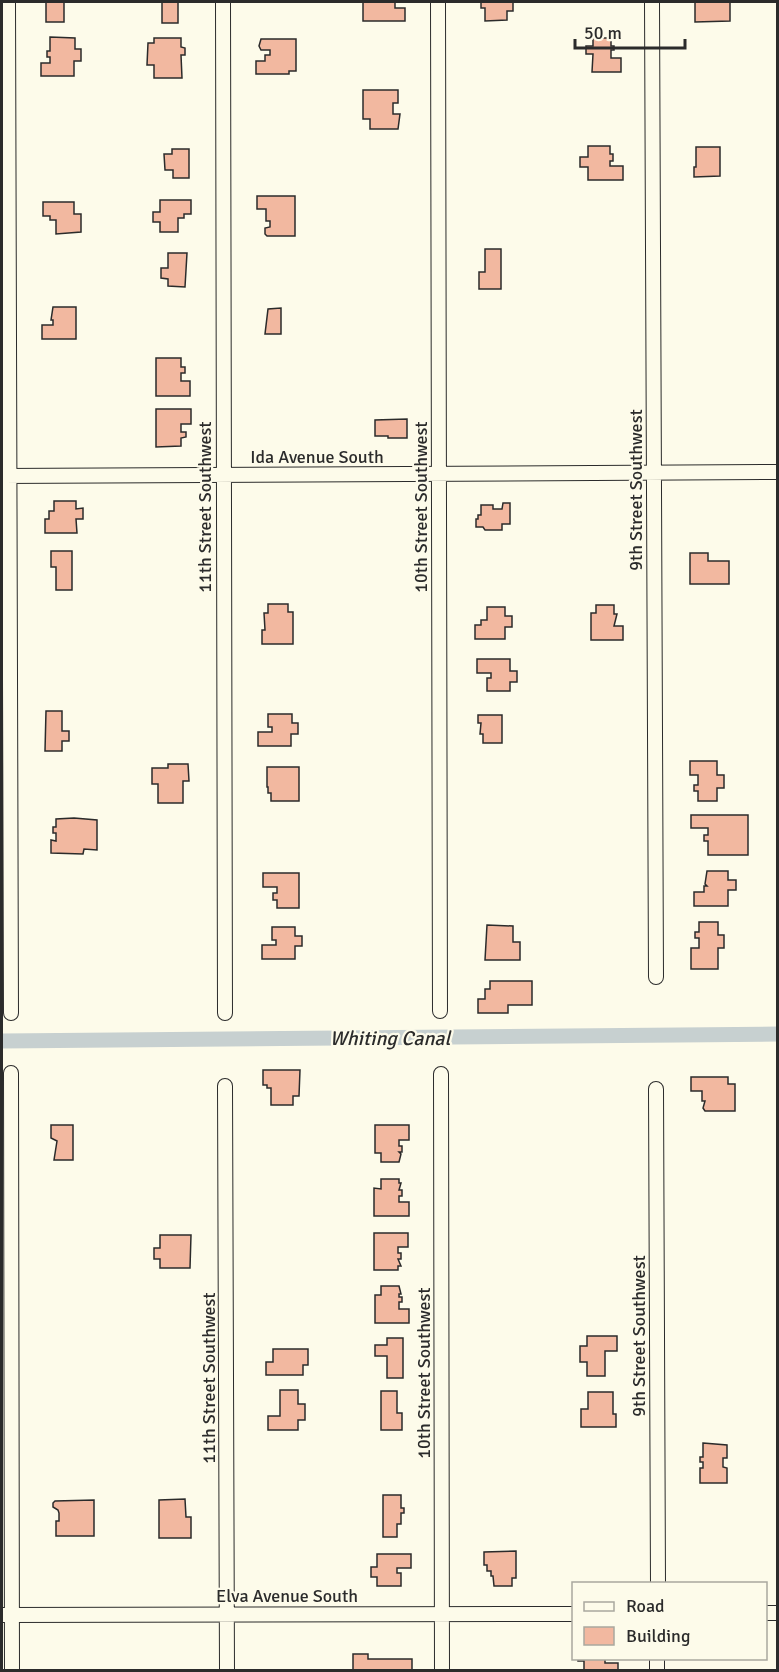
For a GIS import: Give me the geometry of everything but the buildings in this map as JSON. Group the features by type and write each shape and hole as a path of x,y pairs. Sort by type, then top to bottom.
{"street":[{"path":"8,2 5,476 11,1013"},
{"name":"11th Street Southwest","path":"223,2 225,1013"},
{"name":"10th Street Southwest","path":"438,2 440,1011"},
{"name":"9th Street Southwest","path":"652,2 656,977"},
{"name":"Ida Avenue South","path":"5,476 777,472"},
{"path":"11,1073 7,1615 12,1671"},
{"name":"10th Street Southwest","path":"441,1074 442,1671"},
{"name":"11th Street Southwest","path":"225,1086 227,1671"},
{"name":"9th Street Southwest","path":"656,1089 658,1582"},
{"name":"Elva Avenue South","path":"7,1615 572,1614"}],"waterway":[{"name":"Whiting Canal","path":"2,1041 778,1034"}]}
